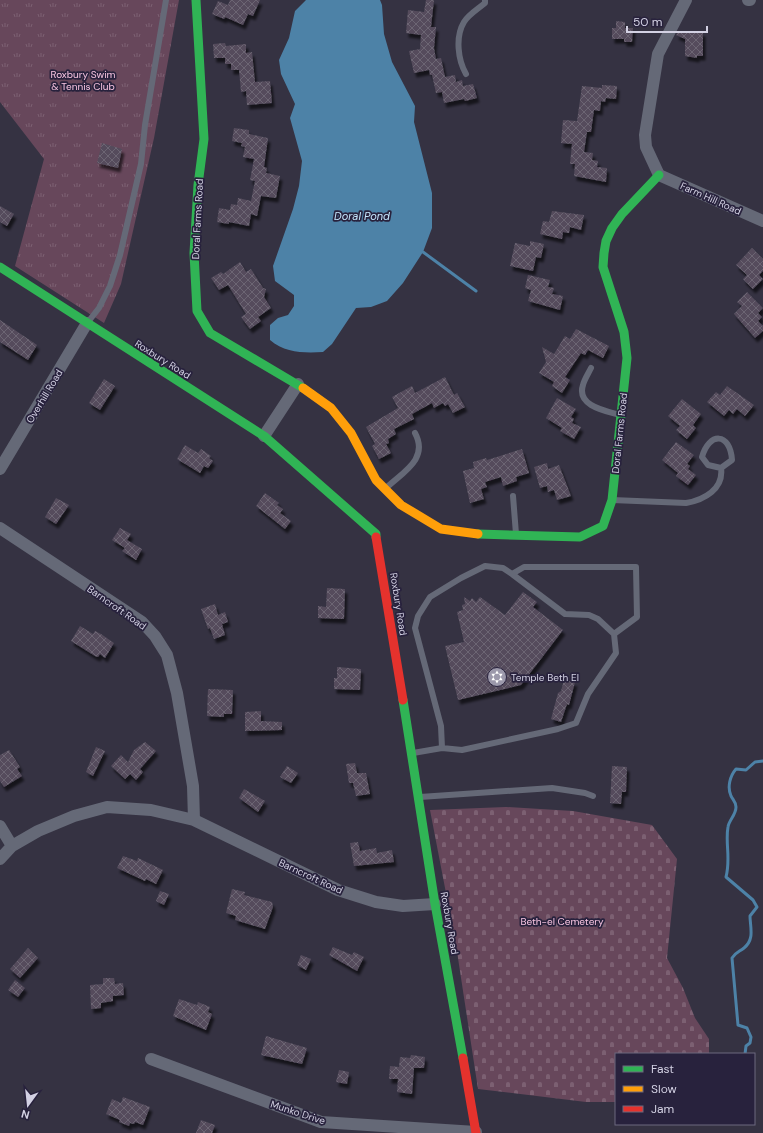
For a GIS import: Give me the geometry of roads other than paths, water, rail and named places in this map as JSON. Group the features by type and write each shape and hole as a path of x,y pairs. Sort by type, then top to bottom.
{"street":[{"name":"Doral Farms Road","path":"196,0 198,57 204,139 198,185 194,252 197,311 210,333 298,384 331,408 350,432 376,480 401,505 441,529 483,535 580,537 603,526 612,500 627,358 626,343 603,266 604,253 606,242 612,228 622,214 659,175"},
{"path":"659,175 646,147 645,135 652,83 658,54 686,0"},
{"name":"Farm Hill Road","path":"659,175 763,221"},
{"name":"Roxbury Road","path":"0,267 264,436 376,534 418,797 476,1133"},
{"name":"Overhill Road","path":"0,469 87,323"},
{"path":"264,436 298,384"},
{"name":"Barncroft Road","path":"0,528 142,622 155,636 167,654 177,693 193,786 194,820"},
{"name":"Barncroft Road","path":"0,858 12,846 38,831 74,816 107,807 151,810 194,820 338,890 376,902 403,906 436,904"},
{"path":"0,826 12,846"},
{"name":"Munko Drive","path":"151,1059 321,1122 476,1133"}],"lane":[{"path":"87,323 99,308 110,286 120,255 141,164 145,125 166,0"},
{"path":"466,74 460,63 459,41 464,24 471,14 485,3 485,0"},
{"path":"591,368 582,386 582,394 586,401 594,408 621,415"},
{"path":"385,489 417,458 420,443 415,433"},
{"path":"612,500 686,503 698,501 717,487 720,479 721,468 732,460 729,444 723,440 713,440 706,445 702,457 708,465 721,468"},
{"path":"513,496 516,536"},
{"path":"411,753 442,748 462,750 558,730 576,723 588,694 616,653 614,634 593,617 565,614 503,568 485,566 461,578 430,597 418,616 415,628 441,726 442,748"},
{"path":"512,574 524,567 636,567 637,617 614,634"},
{"path":"418,797 552,788 584,793 593,796"}],"water":[{"name":"Doral Pond","path":"306,0 380,0 382,5 384,34 392,62 415,106 414,122 432,193 432,228 423,252 403,283 387,301 371,307 356,308 332,344 323,352 288,350 270,340 270,325 278,318 288,315 294,306 294,295 275,281 273,266 293,209 299,186 302,161 290,118 295,104 281,74 279,60 289,38 295,11"}],"waterway":[{"path":"423,252 476,291"},
{"path":"745,1053 746,1046 750,1043 751,1037 747,1028 738,1025 732,958 750,941 750,916 757,907 753,900 726,877 728,863 727,833 736,807 730,793 729,785 732,775 736,769 746,770 755,762 763,761"}],"place":[{"name":"Temple Beth El","path":"497,677"}],"park label":[{"name":"Roxbury Swim & Tennis Club","path":"83,80"},
{"name":"Beth-el Cemetery","path":"562,921"}]}
